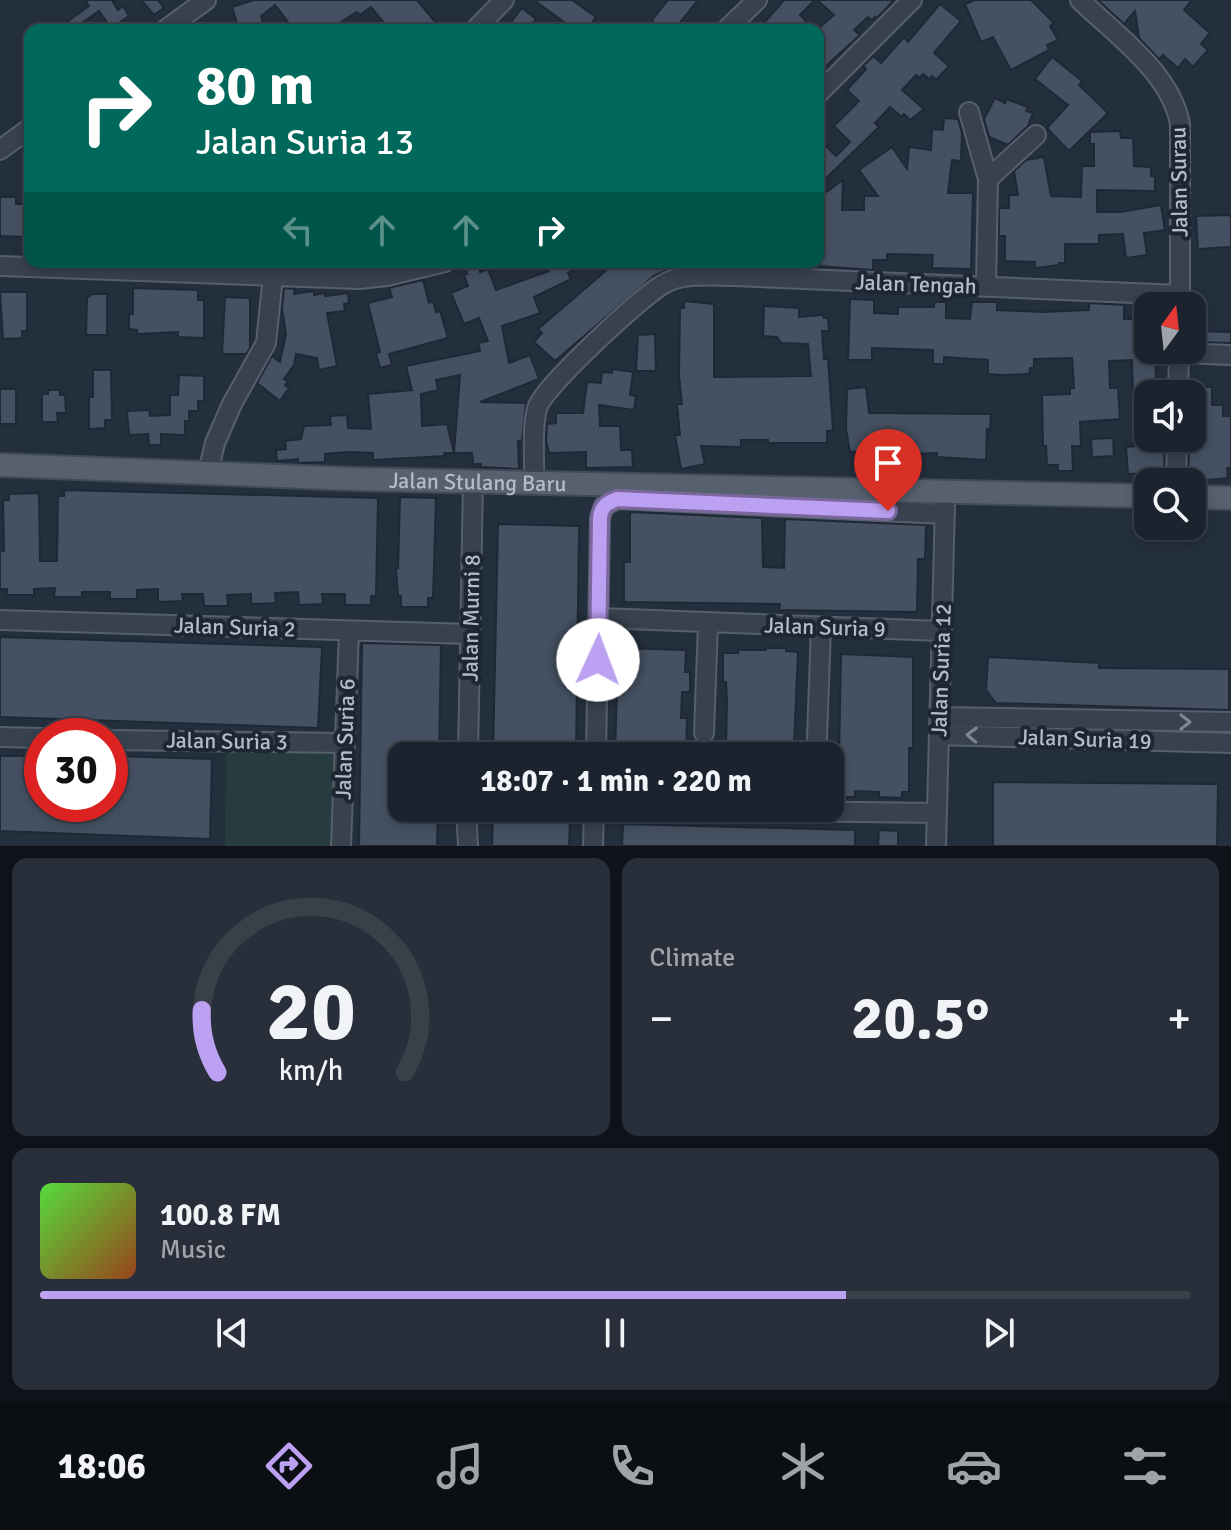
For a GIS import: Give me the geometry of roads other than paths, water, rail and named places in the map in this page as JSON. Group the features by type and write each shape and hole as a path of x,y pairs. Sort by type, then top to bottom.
{"main road":[{"name":"Jalan Stulang Baru","path":"0,465 534,481 945,504 1134,497"},
{"path":"1206,497 1231,498"}],"street":[{"path":"173,24 206,0"},
{"path":"481,24 504,0"},
{"path":"732,24 757,0"},
{"path":"824,88 912,0"},
{"name":"Jalan Surau","path":"1080,0 1157,75 1175,103 1180,124 1180,292"},
{"path":"969,112 988,179 986,287"},
{"path":"0,150 24,132"},
{"path":"988,179 1036,135"},
{"path":"0,266 24,267"},
{"path":"55,268 359,279 420,268"},
{"name":"Jalan Tengah","path":"534,481 538,405 552,386 607,331 662,285 684,277 735,269 1134,297"},
{"path":"208,473 215,443 232,404 266,343 273,276"},
{"path":"1206,354 1231,355"},
{"name":"Jalan Murni 8","path":"468,742 473,481"},
{"path":"596,742 600,518 604,506 617,499 945,504"},
{"name":"Jalan Suria 12","path":"936,846 945,504"},
{"name":"Jalan Suria 9","path":"600,618 942,631"},
{"name":"Jalan Suria 2","path":"0,620 470,634"},
{"path":"704,733 708,623"},
{"path":"817,738 821,627"},
{"name":"Jalan Suria 6","path":"341,846 349,631"},
{"path":"939,726 1231,722"},
{"name":"Jalan Suria 19","path":"939,726 1231,743"},
{"path":"0,737 24,738"},
{"name":"Jalan Suria 3","path":"128,740 343,743"},
{"path":"844,812 937,813"},
{"path":"467,822 468,846"},
{"path":"593,846 594,822"}]}
